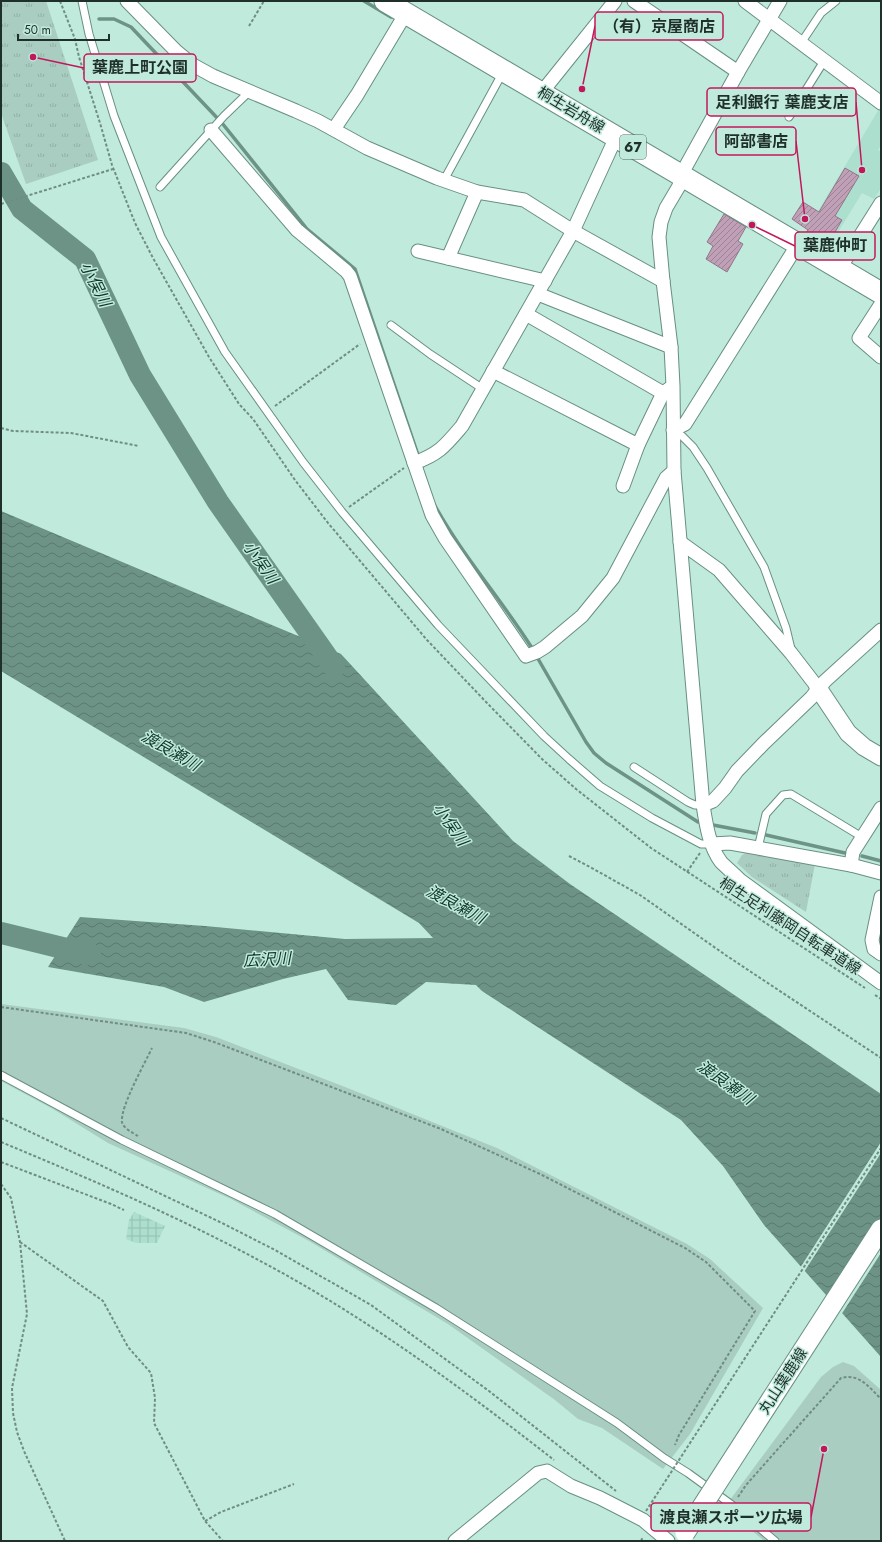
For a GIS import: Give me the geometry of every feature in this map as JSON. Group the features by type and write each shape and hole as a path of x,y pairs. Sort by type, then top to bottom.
{"main road":[{"name":"桐生岩舟線","path":"385,1 542,92 881,293"},
{"name":"丸山葉鹿線","path":"676,1537 881,1229"}],"street":[{"path":"127,1 176,51 193,64 213,76 313,118 367,148 444,180 477,192 524,200 573,231 663,281"},
{"path":"542,92 615,1"},
{"path":"634,1 738,72"},
{"path":"745,1 881,103"},
{"path":"780,1 738,72 681,175 679,186 666,208 660,237 663,281 671,347 668,390 673,430 674,472 707,847 740,880 881,983"},
{"path":"334,129 357,95 406,13"},
{"path":"213,127 297,230 350,276 419,461 432,515 445,538 526,656 545,648 582,616 613,578 666,478 674,472"},
{"path":"419,461 443,449 462,426 573,231 616,136"},
{"path":"448,258 477,192"},
{"path":"840,268 881,203"},
{"path":"673,430 685,424 798,244"},
{"path":"418,251 545,281"},
{"path":"538,294 671,347"},
{"path":"881,304 859,338 881,357"},
{"path":"526,314 668,390"},
{"path":"493,371 638,445"},
{"path":"623,486 638,445 668,390"},
{"path":"680,542 719,570 818,688 848,733 864,747 881,757"},
{"path":"703,805 713,800 725,788 737,771 811,698 818,688 881,630"},
{"path":"851,865 853,852 881,808"},
{"path":"707,847 730,843 851,865 881,873"},
{"path":"881,898 872,940 874,949 881,954"},
{"path":"454,1541 538,1473 547,1471 571,1486 600,1498 676,1537"}],"lane":[{"path":"82,1 89,34 114,116 161,237 225,352 302,462 342,512 438,625 500,691 569,760 600,786 624,802 707,847"},
{"path":"801,43 821,13 836,1"},
{"path":"789,117 824,60"},
{"path":"444,180 504,70"},
{"path":"160,187 213,127 250,91"},
{"path":"391,325 430,354 483,389"},
{"path":"673,430 682,436 693,447 707,468 764,567 786,628 791,654"},
{"path":"634,767 688,802 695,805 703,805"},
{"path":"758,848 766,814 783,795 787,794 791,794 862,837"},
{"path":"1,1075 122,1140 275,1214 436,1308 616,1423 732,1505 775,1541"}],"path":[{"path":"1,204 113,169 78,57 75,39 60,1"},
{"path":"249,26 264,1"},
{"path":"272,408 366,340"},
{"path":"1,428 13,431 71,433 139,446"},
{"path":"354,503 408,465 419,461"},
{"name":"桐生足利藤岡自転車道線","path":"707,847 688,872 868,990"},
{"path":"569,856 590,866 640,895 726,956 881,1058"},
{"path":"874,994 881,999"},
{"path":"1,1007 170,1031 202,1038 413,1117 540,1174 685,1248 706,1262 751,1308 756,1311 679,1435 675,1445"},
{"path":"150,1154 149,1147 146,1142 124,1126 122,1122 123,1109 152,1048"},
{"path":"1,1118 222,1223 275,1250 371,1305 489,1391 604,1482"},
{"path":"1,1142 93,1181 205,1233 265,1263 340,1306 406,1351 556,1461"},
{"path":"646,1511 881,1148"},
{"path":"1,1162 124,1210"},
{"path":"1,1184 10,1198 20,1242 27,1314 12,1388 13,1413 17,1432 24,1451 66,1541"},
{"path":"20,1242 103,1301 128,1347 151,1373 155,1398 154,1423 205,1521 223,1541"},
{"path":"732,1505 746,1485 841,1378 849,1376 856,1377 881,1399"},
{"path":"205,1521 221,1512 294,1484"}],"shaded area":[{"path":"879,109 881,111 881,145 878,150 881,152 881,188 874,199 862,193 827,250 805,233"},
{"path":"134,1212 165,1226 157,1243 136,1243 126,1239 129,1220"}],"green space":[{"path":"1,1 46,1 98,160 26,184 1,113"},
{"path":"750,851 815,864 806,912 752,877 737,863 742,855"},
{"path":"1,1004 184,1028 216,1037 345,1087 497,1148 687,1244 710,1259 763,1308 690,1434 663,1469 602,1428 578,1419 555,1400 448,1324 309,1241 231,1199 108,1143 53,1109 1,1081"},
{"path":"843,1362 854,1366 881,1390 881,1541 763,1541 724,1508 821,1377 833,1367"}],"water":[{"name":"渡良瀬川","path":"1,511 341,654 513,841 570,884 881,1094 881,1357 764,1225 723,1166 681,1120 482,991 476,985 426,982 396,1005 348,1000 326,969 283,979 204,1002 164,987 48,967 80,917 205,926 345,939 433,938 419,923 1,671"}],"pier":[{"path":"881,1142 881,1153 804,1272 800,1268"},
{"path":"881,1219 881,1253 841,1315 828,1300"}],"building":[{"path":"845,168 859,176 835,216 842,220 828,244 807,232 808,230 792,219 803,202 819,212"},
{"path":"724,214 746,227 738,241 743,244 727,272 706,259 713,246 707,242"}],"waterway":[{"path":"364,1 391,17"},
{"path":"99,19 114,19 131,27 222,123 307,229 355,269 419,458"},
{"name":"小俣川","path":"1,173 22,209 85,259 140,375 218,502 334,667"},
{"path":"434,504 469,559 508,612 532,648"},
{"path":"537,657 586,742 594,753 606,763 698,822"},
{"path":"713,825 755,833"},
{"path":"766,835 845,853"},
{"path":"862,856 881,861"},
{"name":"広沢川","path":"1,933 90,954"}],"place":[{"name":"葉鹿上町公園","path":"33,57"},
{"name":"（有）京屋商店","path":"582,89"},
{"name":"足利銀行 葉鹿支店","path":"862,170"},
{"name":"阿部書店","path":"805,219"},
{"name":"葉鹿仲町","path":"752,225"},
{"name":"渡良瀬スポーツ広場","path":"824,1449"}]}
